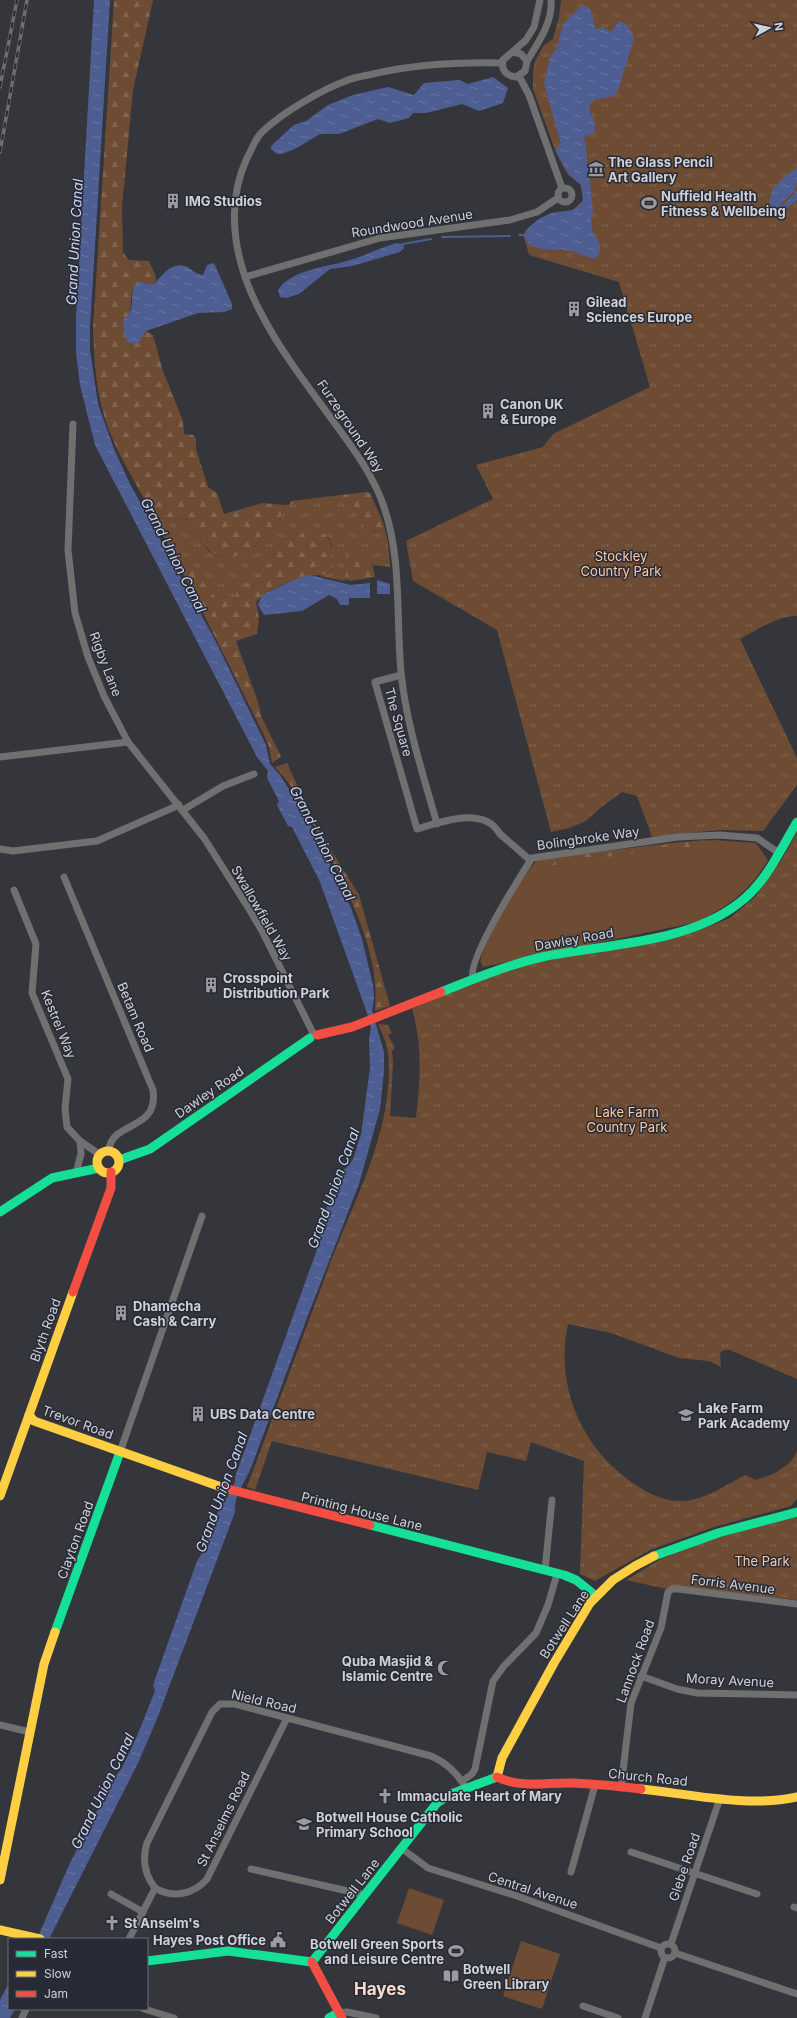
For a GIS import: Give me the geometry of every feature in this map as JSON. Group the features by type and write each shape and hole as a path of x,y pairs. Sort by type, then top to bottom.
{"street":[{"path":"519,76 508,75 503,68 502,63 505,57 526,40 534,28 540,0"},
{"path":"519,76 526,68 526,61 535,48 550,16 551,0"},
{"path":"513,52 521,54 526,61"},
{"name":"Furzeground Way","path":"401,675 396,570 391,533 385,509 372,478 274,337 254,300 245,277 234,227 236,187 245,163 261,133 305,101 349,80 404,67 429,64 502,63"},
{"path":"519,76 528,95 562,188"},
{"path":"562,188 569,188 572,197 567,202 558,198 559,191 562,188"},
{"name":"Roundwood Avenue","path":"245,277 380,238 510,220 537,212 558,198"},
{"name":"Rigby Lane","path":"73,424 68,550 75,613 88,657 104,696 128,742 181,808"},
{"name":"The Square","path":"437,824 406,710 401,675 375,682 417,829 437,824 469,816 482,821 483,825 500,834 530,860"},
{"path":"0,757 128,742"},
{"path":"0,850 13,851 97,841 156,816 181,808 223,786 254,774"},
{"name":"Swallowfield Way","path":"181,808 204,838 262,931 313,1035"},
{"name":"Dawley Road","path":"119,1160 150,1149 313,1035 363,1023 509,965 542,956 657,937 697,926 722,915 740,903 758,886 797,822"},
{"name":"Bolingbroke Way","path":"473,979 471,971 480,951 497,917 532,858 678,837 720,835 758,838 779,853"},
{"name":"Betam Road","path":"64,877 153,1090 155,1100 151,1111 144,1120 116,1135 110,1140 108,1150"},
{"name":"Kestrel Way","path":"14,890 36,944 32,993 68,1079 65,1109 67,1127 80,1141 99,1154"},
{"path":"76,1173 81,1154 80,1141"},
{"path":"108,1150 115,1153 119,1160 117,1169 111,1172 102,1172 97,1164 99,1154 108,1150"},
{"path":"0,1212 52,1178 99,1168"},
{"name":"Blyth Road","path":"0,1496 111,1188 111,1172"},
{"name":"Clayton Road","path":"0,1877 44,1664 202,1216"},
{"name":"Trevor Road","path":"29,1415 34,1420 120,1452"},
{"name":"Printing House Lane","path":"120,1452 248,1495 545,1570 576,1580 596,1596"},
{"path":"545,1570 552,1500"},
{"name":"Botwell Lane","path":"312,1962 440,1800 455,1793 464,1785 485,1783 497,1777 498,1768 502,1758 561,1650 596,1596 622,1574 658,1556 732,1529 797,1512"},
{"path":"464,1785 475,1769 494,1680 500,1670 536,1633 548,1605 557,1574"},
{"name":"Forris Avenue","path":"668,1592 672,1589 678,1589 797,1604"},
{"name":"Lannock Road","path":"621,1788 629,1710 661,1628 668,1592"},
{"name":"Moray Avenue","path":"641,1676 677,1689 696,1693 797,1695"},
{"name":"Nield Road","path":"155,1888 145,1866 146,1846 214,1710 220,1704 230,1703 431,1756 449,1768 464,1785"},
{"name":"St Anselms Road","path":"155,1888 172,1894 182,1894 197,1889 207,1878 287,1718"},
{"path":"0,1725 30,1732"},
{"name":"Church Road","path":"497,1777 505,1782 517,1784 570,1783 720,1798 776,1801 797,1797"},
{"path":"571,1872 595,1785"},
{"name":"Glebe Road","path":"671,1944 720,1798"},
{"name":"Central Avenue","path":"401,1848 428,1868 517,1896 661,1948"},
{"path":"631,1852 758,1894"},
{"path":"251,1869 365,1895"},
{"path":"131,1938 155,1888"},
{"path":"111,1894 143,1912"},
{"path":"0,1930 38,1938"},
{"path":"665,1944 671,1944 675,1948 675,1953 670,1958 665,1957 661,1953 661,1948 665,1944"},
{"path":"148,1961 228,1951 312,1962 340,2015"},
{"path":"675,1953 797,1994"},
{"path":"645,2018 665,1957"},
{"path":"584,2006 618,2018"},
{"path":"147,2010 174,2018"},
{"path":"329,2018 350,2013 376,2018"}],"green space":[{"path":"114,0 153,0 133,90 122,207 123,252 129,260 149,261 156,277 155,284 146,284 139,281 132,291 130,313 146,331 153,335 163,371 183,421 184,434 193,435 196,439 196,449 208,487 217,493 224,514 263,503 284,505 279,522 272,530 261,538 255,546 230,559 210,552 199,537 190,519 181,520 154,517 115,444 105,419 99,397 93,329"},
{"name":"Stockley Country Park","path":"561,0 797,0 797,616 782,618 740,639 797,758 797,785 763,831 719,830 652,837 637,796 622,792 600,808 586,821 569,828 551,832 497,630 413,581 406,541 493,499 476,465 543,447 553,434 650,387 619,282 529,255 524,237 525,231 528,228 551,213 573,210 583,200 581,185 569,175 555,150 533,89 533,71 535,61 544,45 553,39 559,17"},
{"path":"366,492 370,493 383,522 382,528 378,531 367,532 365,526 355,511 345,504 333,499 290,505 291,501"},
{"path":"333,499 345,503 355,511 362,520 367,532 378,531 382,528 383,522 388,542 390,567 373,565 372,562 364,557 354,545 347,546 345,581 320,576 331,571 334,566 330,556 332,546 329,538 319,530 295,535 285,540 279,545 270,563 257,576 236,591 235,599 228,596 217,599 201,579 203,577 203,571 193,569 184,575 154,517 181,520 190,519 209,552 230,559 255,546 261,538 272,530 279,522 284,505"},
{"path":"319,530 329,539 334,566 326,574 309,576 288,582 266,593 256,602 259,618 257,634 236,641 258,702 262,718 281,757 272,763 269,747 263,733 184,575 193,569 203,571 203,577 201,579 217,598 228,596 235,599 236,591 255,576 268,563 284,540 306,532"},
{"path":"354,545 364,557 372,562 375,577 351,581 345,579 346,546"},
{"path":"287,763 315,824 359,895 390,1006 375,1011 376,990 373,968 362,926 309,816 297,795 275,767"},
{"name":"Lake Farm Country Park","path":"797,832 797,1379 730,1350 724,1350 720,1353 721,1367 709,1361 679,1358 611,1333 568,1324 565,1347 565,1369 575,1412 585,1432 597,1450 612,1466 630,1481 648,1492 662,1498 676,1501 699,1498 745,1475 756,1480 768,1476 780,1470 790,1462 797,1451 797,1499 791,1506 714,1527 650,1550 595,1581 580,1574 584,1461 531,1442 526,1461 487,1452 478,1490 272,1441 255,1490 247,1487 335,1250 369,1168 378,1139 385,1111 389,1082 388,1053 378,1024 388,1025 392,1033 388,1035 395,1048 392,1051 393,1064 390,1116 416,1118 420,1064 418,1036 412,1009 450,991 524,965 636,946 700,930 730,918 755,897 782,859"},
{"path":"704,840 702,845 692,847 588,859 544,867 543,859"},
{"path":"714,840 756,843 768,860 754,881 738,897 729,904 697,922 482,966 481,958 484,948 497,922 523,878 538,859 681,842"},
{"name":"The Park","path":"797,1516 797,1600 671,1586 667,1589 626,1580 659,1560 706,1541"},
{"path":"409,1888 444,1900 432,1935 397,1923"},
{"path":"521,1941 560,1954 542,2009 503,1996"}],"water":[{"path":"94,0 110,0 90,327 90,350 98,404 114,449 130,484 215,640 266,745 270,764 280,775 307,818 351,908 362,939 373,985 374,998 372,1011 384,1052 384,1071 380,1109 359,1184 250,1471 238,1493 235,1512 157,1719 138,1763 50,1938 37,1938 69,1865 114,1778 122,1768 137,1736 155,1691 153,1685 197,1561 201,1555 223,1499 227,1498 235,1482 235,1477 320,1241 319,1227 340,1174 353,1159 361,1134 370,1068 369,1040 371,1027 320,882 292,827 288,826 277,805 279,801 267,778 268,771 257,757 95,445 80,385 76,353 76,317"},
{"path":"581,6 587,6 591,11 596,29 604,27 608,31 612,31 619,21 629,28 634,38 618,91 613,96 594,100 589,107 591,115 594,118 595,131 584,138 593,210 591,220 592,230 600,246 599,254 596,258 573,251 538,248 533,246 524,237 531,225 539,219 552,213 574,209 583,200 581,185 569,175 555,150 561,144 544,84 550,57 557,48 563,24"},
{"path":"493,77 508,88 503,103 479,111 462,104 426,113 413,113 409,118 390,123 378,119 339,134 320,134 297,148 282,154 277,154 271,149 271,146 294,125 306,121 328,105 353,95 388,87 414,95 424,83 459,80 468,84"},
{"path":"797,168 797,184 795,183 795,191 779,205 784,204 797,191 797,200 784,210 774,209 769,203 772,190 783,178"},
{"path":"396,243 403,244 404,248 400,252 352,266 330,269 299,294 286,298 280,297 278,290 291,278 310,270 353,259"},
{"path":"214,263 232,304 232,309 224,312 198,313 146,331 137,344 127,342 123,320 130,312 133,291 139,281 146,284 154,284 169,269 178,265 189,268 203,275 207,265"},
{"path":"310,575 351,585 370,583 370,598 349,598 349,605 340,605 337,599 329,595 302,611 264,615 258,605 262,595 298,578"},
{"path":"377,580 390,584 390,594 377,594"},
{"path":"8,1985 8,2010 14,2010 10,2018 0,2018 0,2000"}],"waterway":[{"path":"519,235 525,235"},
{"path":"442,237 510,236"},
{"path":"403,244 431,239"}],"railway":[{"path":"0,87 17,0"},
{"path":"0,152 27,0"}],"traffic: fast":[{"path":"441,992 529,960 670,935 695,927 718,917 739,903 757,886 772,866 797,822"},
{"path":"119,1160 150,1149 310,1038"},
{"path":"0,1212 52,1178 99,1168"},
{"path":"55,1632 120,1452"},
{"path":"654,1556 718,1533 797,1512"},
{"path":"370,1525 564,1575 576,1580 596,1596"},
{"path":"312,1962 437,1803 451,1794 497,1777"},
{"path":"148,1961 228,1951 312,1962"},
{"path":"329,2018 338,2013"}],"traffic: slow":[{"path":"108,1151 116,1154 119,1162 116,1170 108,1173 100,1170 97,1162 100,1154 108,1151"},
{"path":"0,1496 73,1292"},
{"path":"29,1415 34,1421 224,1488"},
{"path":"497,1777 502,1758 554,1663 590,1603 613,1580 654,1556"},
{"path":"0,1880 44,1664 55,1632"},
{"path":"641,1789 740,1801 779,1800 797,1797"},
{"path":"0,1930 36,1938"}],"traffic: jam":[{"path":"317,1035 352,1027 441,992"},
{"path":"73,1292 111,1188 111,1172"},
{"path":"224,1488 370,1525"},
{"path":"497,1777 506,1781 525,1784 573,1783 641,1789"},
{"path":"312,1962 342,2018"}],"place":[{"name":"The Glass Pencil Art Gallery","path":"596,169"},
{"name":"IMG Studios","path":"173,201"},
{"name":"Nuffield Health Fitness & Wellbeing","path":"649,203"},
{"name":"Gilead Sciences Europe","path":"574,309"},
{"name":"Canon UK & Europe","path":"488,411"},
{"name":"Crosspoint Distribution Park","path":"211,985"},
{"name":"Dhamecha Cash & Carry","path":"121,1313"},
{"name":"UBS Data Centre","path":"198,1414"},
{"name":"Lake Farm Park Academy","path":"686,1415"},
{"name":"Quba Masjid & Islamic Centre","path":"445,1668"},
{"name":"Immaculate Heart of Mary","path":"385,1796"},
{"name":"Botwell House Catholic Primary School","path":"304,1824"},
{"name":"St Anselm's","path":"112,1923"},
{"name":"Hayes Post Office","path":"278,1940"},
{"name":"Botwell Green Sports and Leisure Centre","path":"456,1951"},
{"name":"Botwell Green Library","path":"451,1976"}],"district":[{"name":"Hayes","path":"380,1989"}],"water label":[{"name":"Grand Union Canal","path":"74,242"},
{"name":"Grand Union Canal","path":"174,555"},
{"name":"Grand Union Canal","path":"323,843"},
{"name":"Grand Union Canal","path":"333,1188"},
{"name":"Grand Union Canal","path":"221,1492"},
{"name":"Grand Union Canal","path":"102,1791"}]}
